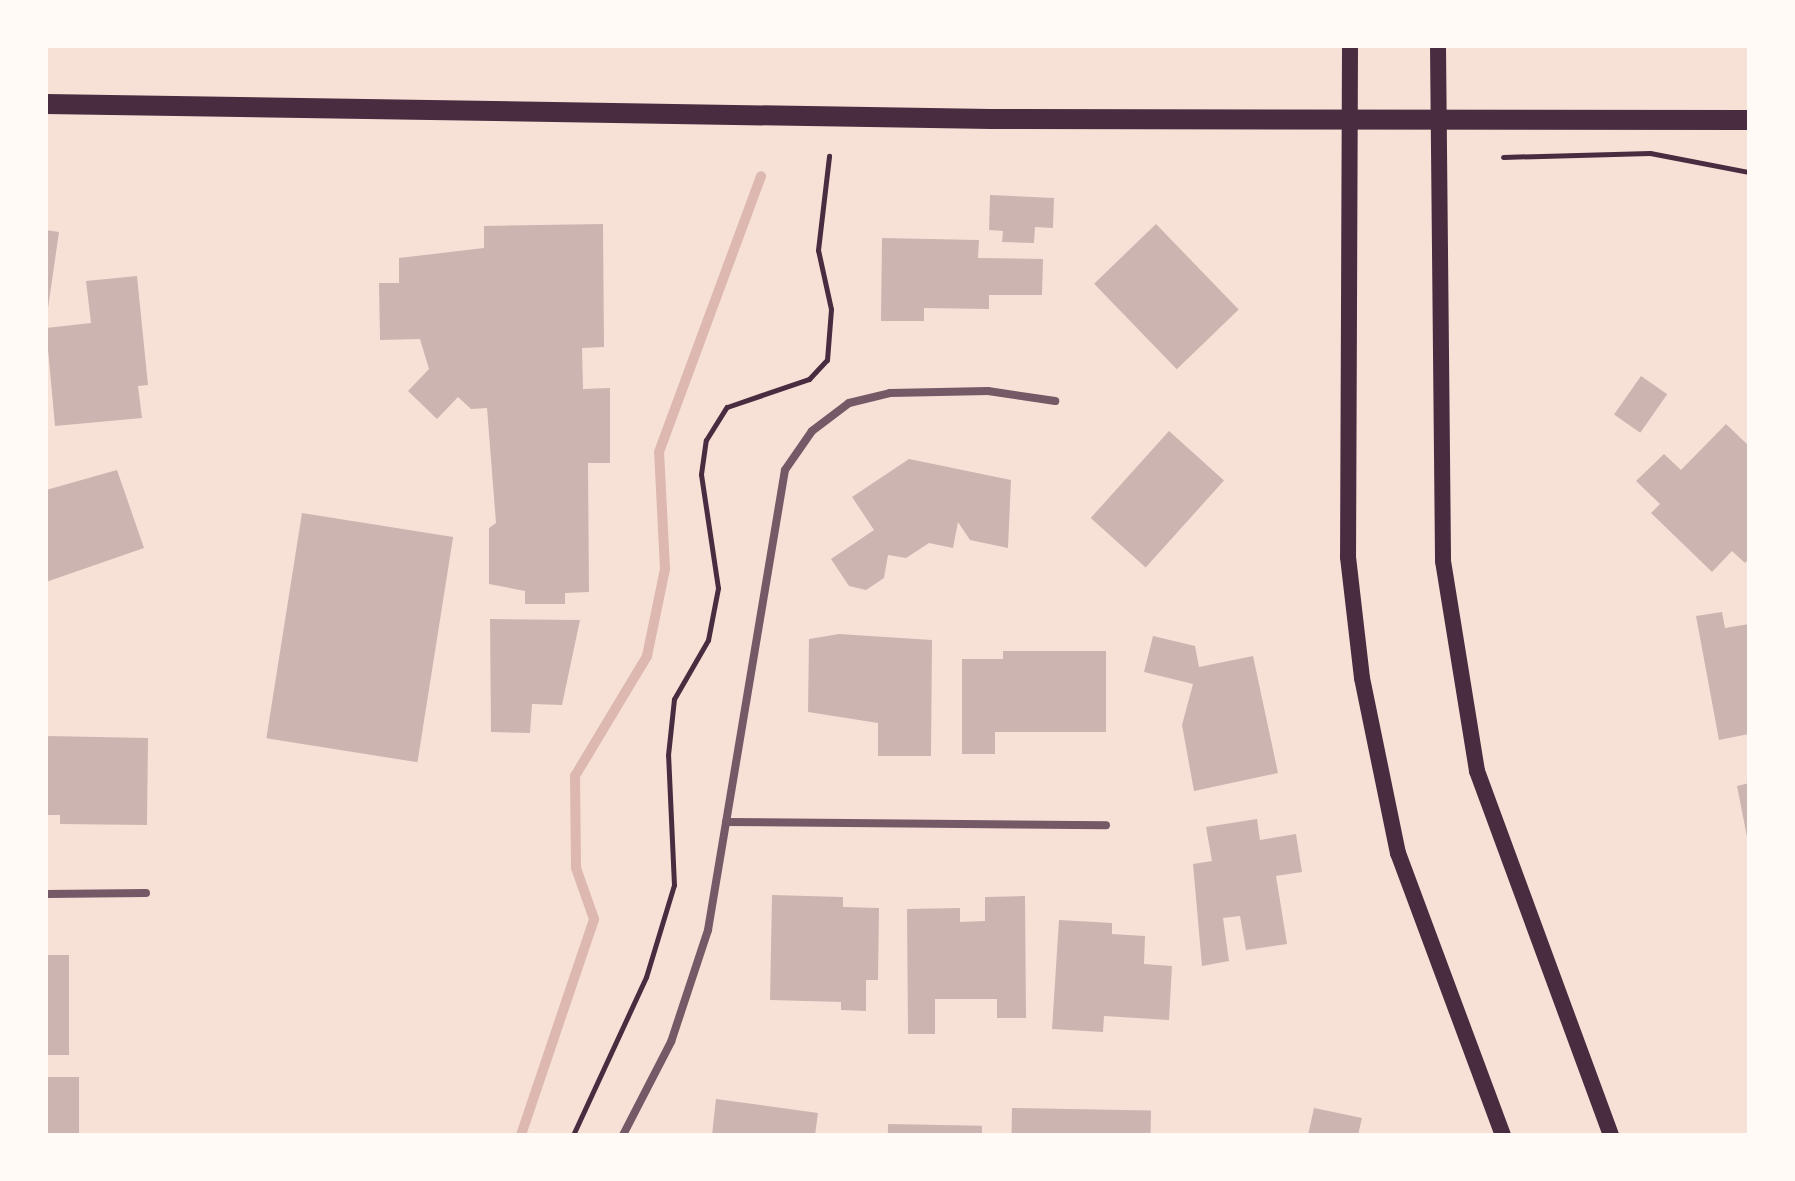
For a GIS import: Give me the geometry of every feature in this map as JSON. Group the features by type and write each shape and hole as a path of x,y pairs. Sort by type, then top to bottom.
{"main road":[{"path":"1350,46 1348,557 1362,678 1398,853 1503,1135"},
{"path":"1438,46 1437,457 1443,561 1477,771 1611,1135"},
{"path":"46,104 722,110 1440,122 1749,120"}],"street":[{"path":"623,1135 671,1042 694,972 726,822 785,470 812,431 849,403 890,393 988,391 1055,401"},
{"path":"726,822 1106,825"},
{"path":"46,894 146,893"}],"path":[{"path":"1503,157 1650,153 1749,172"},
{"path":"573,1135 646,977 674,885 668,755 674,699 708,640 718,588 701,474 706,440 727,407 809,379 827,360 831,309 818,250 829,156"}],"building":[{"path":"990,195 1054,198 1053,228 1035,227 1034,243 1002,242 1003,231 989,230"},
{"path":"603,224 604,347 582,348 583,389 610,388 610,463 588,463 589,592 565,593 565,604 525,604 525,591 489,584 489,528 496,523 487,408 471,409 458,397 437,419 408,391 429,369 420,339 380,340 379,283 399,283 399,258 484,248 484,226"},
{"path":"1156,224 1239,310 1177,369 1094,284"},
{"path":"46,230 59,232 48,308 46,308"},
{"path":"882,238 979,240 978,258 1043,259 1042,295 989,295 989,309 924,308 924,321 881,321"},
{"path":"137,276 148,385 138,386 142,418 55,426 46,328 91,323 86,281"},
{"path":"1641,376 1667,394 1640,433 1614,415"},
{"path":"1726,424 1749,446 1749,559 1745,563 1732,551 1712,572 1651,513 1660,504 1636,481 1664,454 1681,470"},
{"path":"1169,431 1224,481 1146,567 1091,518"},
{"path":"909,459 1011,480 1008,548 970,540 958,522 953,548 929,543 906,558 888,555 884,578 866,590 849,586 831,559 874,530 852,497"},
{"path":"117,470 144,548 46,582 46,490"},
{"path":"302,513 453,537 417,762 266,738"},
{"path":"1722,612 1725,628 1749,624 1749,734 1719,740 1696,616"},
{"path":"490,619 580,620 562,705 532,704 530,733 491,732"},
{"path":"839,634 932,640 931,756 878,756 878,723 808,712 809,639"},
{"path":"1153,636 1195,646 1199,667 1253,656 1278,773 1194,791 1182,725 1193,684 1144,672"},
{"path":"1003,651 1106,651 1106,732 995,732 995,754 962,754 962,659 1003,659"},
{"path":"46,736 148,738 147,825 60,824 60,815 46,815"},
{"path":"1749,783 1749,841 1748,842 1737,786"},
{"path":"1257,819 1260,840 1296,834 1302,872 1276,876 1287,944 1246,950 1240,916 1223,918 1229,961 1202,966 1193,864 1212,861 1206,827"},
{"path":"772,895 843,897 843,907 879,908 878,980 866,980 866,1011 841,1010 841,1002 770,1000"},
{"path":"1025,896 1026,1018 997,1018 997,999 935,999 935,1034 908,1034 907,909 960,908 960,922 985,921 985,897"},
{"path":"1059,920 1112,923 1112,934 1145,936 1144,964 1172,966 1169,1020 1104,1016 1103,1032 1052,1029"},
{"path":"46,955 69,955 69,1055 46,1055"},
{"path":"46,1077 79,1077 79,1135 46,1135"},
{"path":"716,1099 818,1113 815,1135 712,1135"},
{"path":"1012,1108 1151,1110 1151,1135 1012,1135"},
{"path":"1314,1108 1362,1118 1358,1135 1308,1135"},
{"path":"888,1124 982,1126 982,1135 888,1135"}],"waterway":[{"path":"521,1135 594,919 576,868 575,776 647,656 665,569 659,452 761,176"}]}
